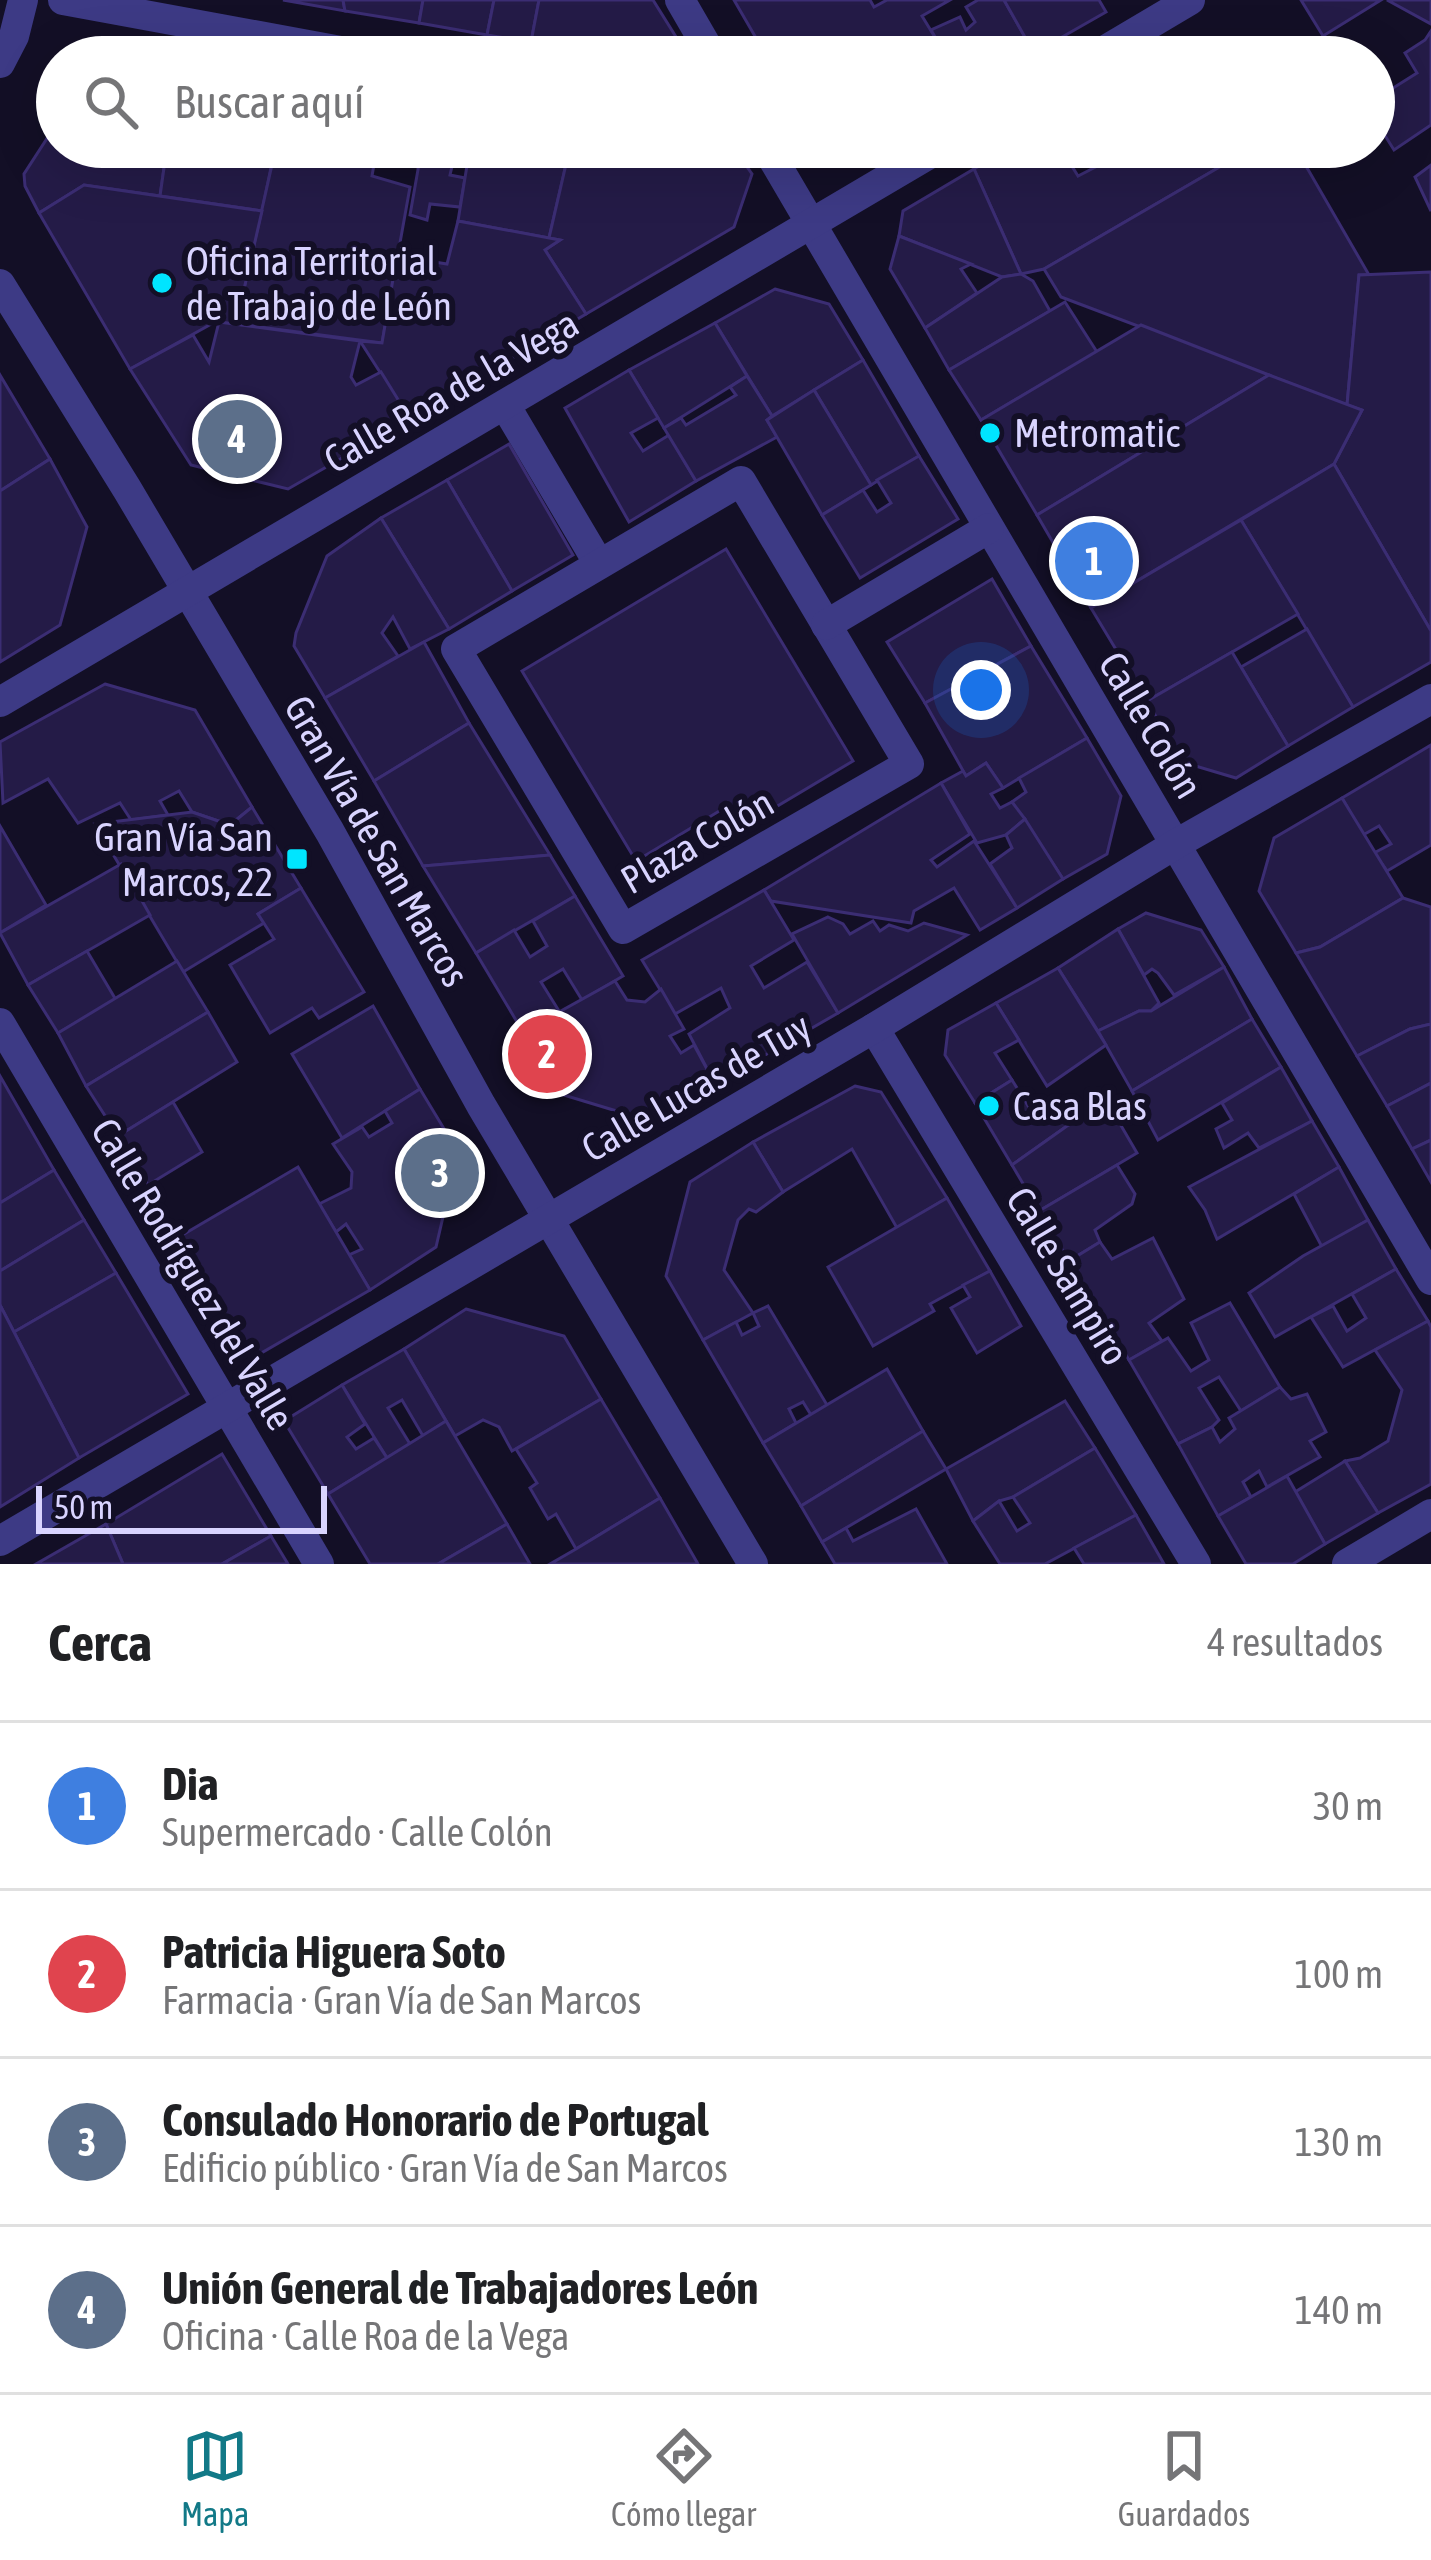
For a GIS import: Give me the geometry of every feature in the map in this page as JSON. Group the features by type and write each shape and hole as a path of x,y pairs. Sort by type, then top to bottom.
{"street":[{"path":"0,63 14,36 23,0"},
{"path":"63,0 259,36"},
{"path":"680,0 701,36"},
{"path":"1129,36 1190,0"},
{"name":"Calle Colón","path":"778,168 1431,1280"},
{"name":"Calle Roa de la Vega","path":"0,702 906,168"},
{"name":"Gran Vía de San Marcos","path":"0,284 330,832 481,1105 753,1564"},
{"path":"505,404 599,565"},
{"name":"Plaza Colón","path":"741,481 826,625 909,764 623,929 456,649 741,481"},
{"path":"826,625 989,528"},
{"name":"Calle Lucas de Tuy","path":"0,1541 874,1028 1176,844 1431,699"},
{"name":"Calle Rodríguez del Valle","path":"0,1023 319,1564"},
{"name":"Calle Sampiro","path":"874,1028 1196,1564"},
{"path":"1347,1564 1431,1514"}],"building":[{"path":"283,0 343,0 345,11"},
{"path":"343,0 423,0 419,23 345,11"},
{"path":"423,0 494,0 487,35 419,23"},
{"path":"494,0 539,0 532,36 487,35"},
{"path":"539,0 653,0 675,36 532,36"},
{"path":"734,0 870,0 874,7 887,0 950,0 922,16 934,36 755,36"},
{"path":"978,0 1004,0 1024,36 935,36 931,30 960,17 966,30 975,22 966,7"},
{"path":"1004,0 1099,0 1106,12 1064,36 1024,36"},
{"path":"1301,0 1381,0 1323,36"},
{"path":"1387,0 1431,0 1431,24"},
{"path":"1431,31 1431,125 1395,149 1395,87 1417,73 1405,53"},
{"path":"36,155 36,168 164,168 160,196 84,185 39,213 24,174"},
{"path":"1431,165 1431,211 1415,177"},
{"path":"164,168 271,168 262,211 160,196"},
{"path":"271,168 373,168 372,176 410,187 382,343 236,324"},
{"path":"418,168 452,168 450,175 465,178 460,207 430,204 427,220 410,215"},
{"path":"467,168 565,168 549,238 458,221"},
{"path":"565,168 748,168 752,174 734,227 586,314 545,250 560,240 549,238"},
{"path":"1073,168 1078,176 1094,168 1218,168 1044,269 1021,274 974,169"},
{"path":"1218,168 1307,168 1369,275 1359,275 1347,405 1061,297 1044,269"},
{"path":"974,169 1021,274 1002,277 899,236 903,211"},
{"name":"Oficina Territorial de Trabajo de León","path":"84,185 262,211 236,324 215,322 130,369 39,213"},
{"path":"458,221 560,240 545,250 586,314 410,419 360,341 382,343 397,256 447,264"},
{"path":"899,236 971,264 961,269 977,293 925,328 890,269"},
{"path":"1431,272 1431,631 1334,464 1362,410 1347,405 1359,275"},
{"path":"1021,274 1033,281 1050,311 949,370 925,328 1002,277"},
{"path":"775,289 829,304 863,360 772,416 715,323"},
{"path":"1065,302 1097,352 981,420 949,370"},
{"path":"219,322 360,341 351,377 356,385 381,372 410,419 288,489 191,465 130,369 193,335 209,362"},
{"path":"715,323 747,376 664,428 629,370"},
{"path":"1141,325 1269,375 1037,515 981,420"},
{"path":"863,360 919,456 871,485 814,390"},
{"path":"629,370 658,418 631,433 643,451 669,435 696,481 629,522 565,408"},
{"path":"0,375 50,459 0,491"},
{"path":"1269,375 1362,410 1334,464 1091,608 1037,515"},
{"path":"747,376 772,416 767,420 777,437 696,481 664,428 681,418 686,425 736,395 730,387"},
{"path":"814,390 871,485 822,515 767,420"},
{"path":"509,444 573,555 512,591 447,480"},
{"path":"919,456 958,519 860,578 822,515 863,490 877,512 891,503 877,480"},
{"path":"50,459 87,527 60,625 0,662 0,491"},
{"path":"1334,464 1431,631 1431,662 1353,707 1241,520"},
{"path":"447,480 512,591 449,629 381,518"},
{"path":"381,518 449,629 410,649 393,617 382,633 398,656 325,698 294,646 296,633 327,556"},
{"path":"1241,520 1298,614 1147,701 1091,608"},
{"path":"726,549 853,761 734,832 721,810 636,861 522,671"},
{"path":"992,579 1031,646 925,703 887,642"},
{"path":"1307,629 1353,707 1288,746 1241,667"},
{"path":"424,642 469,723 374,781 325,698"},
{"path":"1031,646 1087,738 1003,788 986,763 966,776 925,703"},
{"path":"1232,652 1288,746 1236,778 1182,762 1147,701"},
{"path":"105,684 195,710 252,807 230,825 192,812 179,791 160,801 168,815 131,820 120,803 78,823 48,779 3,803 0,742"},
{"path":"469,723 550,855 423,866 374,781"},
{"path":"1087,738 1121,796 1107,854 1063,879 1012,802 1026,792 1019,778"},
{"path":"1431,745 1431,845 1387,871 1374,853 1391,844 1379,826 1363,835 1342,798"},
{"path":"986,763 1003,788 991,794 1000,808 1012,802 1025,819 1006,835 977,843 941,783 963,771 966,776"},
{"path":"941,783 970,834 931,860 937,867 974,841 1017,908 980,930 954,888 914,911 911,923 771,901 764,890"},
{"path":"1342,798 1403,898 1320,947 1296,953 1259,891 1274,838"},
{"path":"252,807 301,888 258,914 264,923 183,972 95,824 192,812 230,825"},
{"path":"1025,819 1063,879 1017,908 990,864 1012,848 1006,835"},
{"path":"0,826 46,905 0,933"},
{"path":"550,855 575,896 476,953 423,866"},
{"path":"121,864 150,915 28,985 0,933"},
{"path":"301,888 364,992 319,1018 312,1008 270,1033 230,965 274,939 258,914"},
{"path":"764,890 794,940 751,966 764,988 807,962 838,1013 715,1084 689,1034 730,1008 721,988 675,1014 642,960"},
{"path":"575,896 623,976 582,1000 563,969 541,982 559,1011 523,1032 476,953 514,930 530,957 547,946 533,921"},
{"path":"1403,898 1431,907 1431,1024 1410,1029 1357,1056 1296,953 1320,947"},
{"path":"1146,913 1201,930 1224,967 1174,995 1152,969 1144,975 1118,929"},
{"path":"828,917 843,924 850,934 873,921 880,931 889,925 908,931 924,923 967,935 838,1013 792,934"},
{"path":"1118,929 1159,1003 1151,1011 1139,1011 1098,1031 1058,968"},
{"path":"87,951 116,1000 58,1033 28,985"},
{"path":"177,961 208,1012 86,1086 58,1033"},
{"path":"1224,967 1252,1019 1132,1091 1098,1031 1139,1011 1151,1011"},
{"path":"1058,968 1106,1045 1047,1086 996,1003"},
{"path":"615,981 627,1000 645,1002 661,989 684,1029 670,1036 681,1053 694,1045 715,1084 653,1122 557,1093 523,1032"},
{"path":"996,1003 1019,1040 995,1053 1012,1080 975,1103 945,1055 948,1030"},
{"path":"373,1006 420,1089 342,1138 292,1054"},
{"path":"208,1012 237,1062 118,1136 86,1086"},
{"path":"1252,1019 1281,1067 1158,1140 1132,1091"},
{"path":"1431,1024 1431,1083 1387,1106 1357,1056 1410,1029"},
{"path":"1281,1067 1312,1121 1259,1148 1248,1133 1224,1148 1216,1129 1232,1120 1222,1103"},
{"path":"0,1076 54,1170 0,1203"},
{"path":"1012,1080 1038,1122 1059,1110 1067,1126 1012,1165 975,1103"},
{"path":"1431,1083 1431,1140 1412,1149 1387,1106"},
{"path":"855,1086 881,1092 947,1198 897,1228 852,1149 783,1192 753,1142"},
{"path":"420,1089 458,1152 436,1247 370,1290 349,1255 362,1249 346,1224 336,1232 319,1204 351,1188 352,1172 333,1144 362,1127 369,1137 392,1123 385,1111"},
{"path":"173,1102 202,1152 148,1185 118,1136"},
{"path":"1109,1105 1137,1153 1039,1211 1012,1165 1067,1126"},
{"path":"1312,1121 1339,1167 1217,1239 1189,1187"},
{"path":"1431,1140 1431,1182 1412,1149"},
{"path":"753,1142 783,1192 738,1220 724,1270 753,1313 703,1340 666,1276 690,1182"},
{"path":"1117,1165 1135,1194 1132,1204 1095,1230 1100,1242 1069,1261 1039,1211"},
{"path":"298,1167 370,1290 251,1359 179,1237"},
{"path":"1339,1167 1368,1220 1322,1247 1294,1194"},
{"path":"54,1170 84,1220 0,1271 0,1203"},
{"path":"947,1198 990,1271 930,1304 934,1311 873,1346 828,1267"},
{"path":"84,1220 116,1273 14,1332 0,1305 0,1271"},
{"path":"1368,1220 1396,1269 1275,1337 1249,1293"},
{"path":"1153,1238 1184,1299 1149,1323 1162,1341 1129,1360 1069,1261 1100,1242 1112,1259"},
{"path":"1396,1269 1428,1321 1343,1367 1311,1317 1333,1306 1347,1331 1366,1318 1352,1294"},
{"path":"990,1271 1021,1326 977,1353 951,1308 970,1297 963,1285"},
{"path":"116,1273 188,1394 79,1458 14,1332"},
{"path":"1230,1303 1280,1387 1241,1411 1219,1377 1199,1388 1219,1420 1178,1444 1129,1360 1168,1338 1191,1371 1209,1360 1191,1323"},
{"path":"0,1305 79,1458 0,1507"},
{"path":"768,1306 827,1405 811,1415 803,1402 789,1409 796,1423 763,1443 703,1340 736,1322 742,1335 759,1326 753,1313"},
{"path":"466,1309 564,1336 601,1399 512,1451 499,1427 483,1420 455,1436 404,1349"},
{"path":"1428,1321 1431,1484 1378,1513 1345,1461 1360,1458 1388,1441 1402,1390 1375,1350"},
{"path":"404,1349 446,1421 423,1436 402,1400 388,1408 410,1444 387,1458 342,1385"},
{"path":"887,1369 923,1431 801,1506 763,1443"},
{"path":"342,1385 365,1424 347,1437 356,1449 374,1438 387,1458 328,1494 284,1421"},
{"path":"1280,1387 1291,1399 1307,1394 1326,1432 1310,1441 1320,1457 1267,1487 1259,1471 1243,1482 1251,1497 1218,1516 1178,1444 1212,1427 1220,1442 1235,1429 1229,1418"},
{"path":"601,1399 660,1498 576,1549 556,1514 548,1519 530,1488 537,1483 516,1449"},
{"path":"1065,1401 1095,1448 999,1501 973,1521 946,1469"},
{"path":"446,1421 507,1524 438,1564 370,1564 328,1494"},
{"path":"923,1431 946,1469 822,1542 801,1506"},
{"path":"1095,1448 1136,1515 1045,1564 1000,1564 973,1521 999,1501 1017,1531 1030,1523 1013,1497"},
{"path":"222,1454 271,1536 222,1564 123,1564 106,1524"},
{"path":"1345,1461 1378,1513 1325,1544 1295,1492"},
{"path":"1287,1476 1325,1544 1293,1564 1246,1564 1218,1516"},
{"path":"660,1498 698,1564 550,1564 576,1549"},
{"path":"916,1509 947,1564 835,1564 822,1542 846,1528 853,1541"},
{"path":"1136,1515 1164,1564 1084,1564 1074,1548"},
{"path":"106,1524 123,1564 36,1564"},
{"path":"507,1524 530,1564 438,1564"},
{"path":"271,1536 288,1564 222,1564"}],"place":[{"name":"Oficina Territorial de Trabajo de León","path":"162,283"},
{"name":"Metromatic","path":"990,433"},
{"name":"Unión General de Trabajadores León","path":"237,439"},
{"name":"Dia","path":"1094,561"},
{"name":"Gran Vía San Marcos, 22","path":"297,859"},
{"name":"Patricia Higuera Soto","path":"547,1054"},
{"name":"Casa Blas","path":"989,1106"},
{"name":"Consulado Honorario de Portugal","path":"440,1173"}]}
